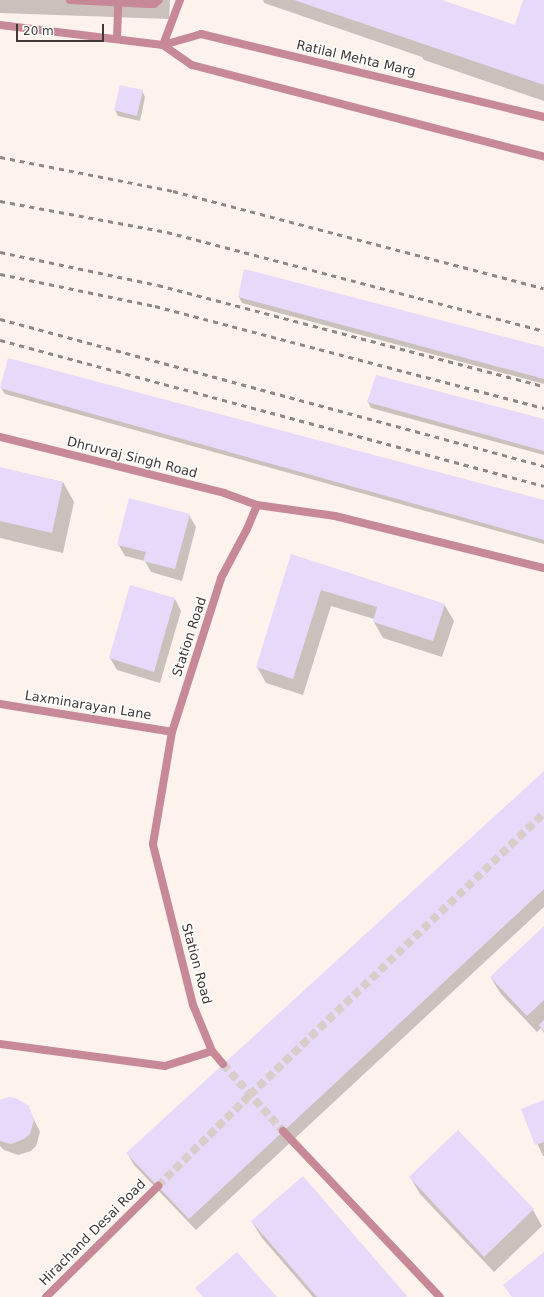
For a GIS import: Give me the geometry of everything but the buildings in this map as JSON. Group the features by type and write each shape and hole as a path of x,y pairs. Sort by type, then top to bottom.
{"street":[{"path":"70,0 154,4 159,0"},
{"path":"163,45 180,0"},
{"path":"117,40 118,3"},
{"path":"0,25 163,45 192,65 544,157"},
{"name":"Ratilal Mehta Marg","path":"163,45 201,34 544,117"},
{"name":"Dhruvraj Singh Road","path":"0,437 224,493 257,505"},
{"path":"257,505 335,516 544,568"},
{"name":"Station Road","path":"223,1064 212,1050 193,1005 153,844 172,732 221,578 247,529 257,505"},
{"name":"Laxminarayan Lane","path":"0,704 172,732"},
{"path":"0,1044 165,1066 212,1050"},
{"path":"283,1131 440,1297"},
{"name":"Hirachand Desai Road","path":"46,1297 158,1186"}],"tunnel":[{"path":"158,1186 250,1095 544,813"},
{"path":"223,1064 283,1131"}],"railway":[{"path":"0,157 173,191 544,288"},
{"path":"0,201 167,232 544,331"},
{"path":"0,252 158,285 544,386"},
{"path":"0,274 155,306 544,408"},
{"path":"0,319 544,466"},
{"path":"0,340 544,486"}]}
